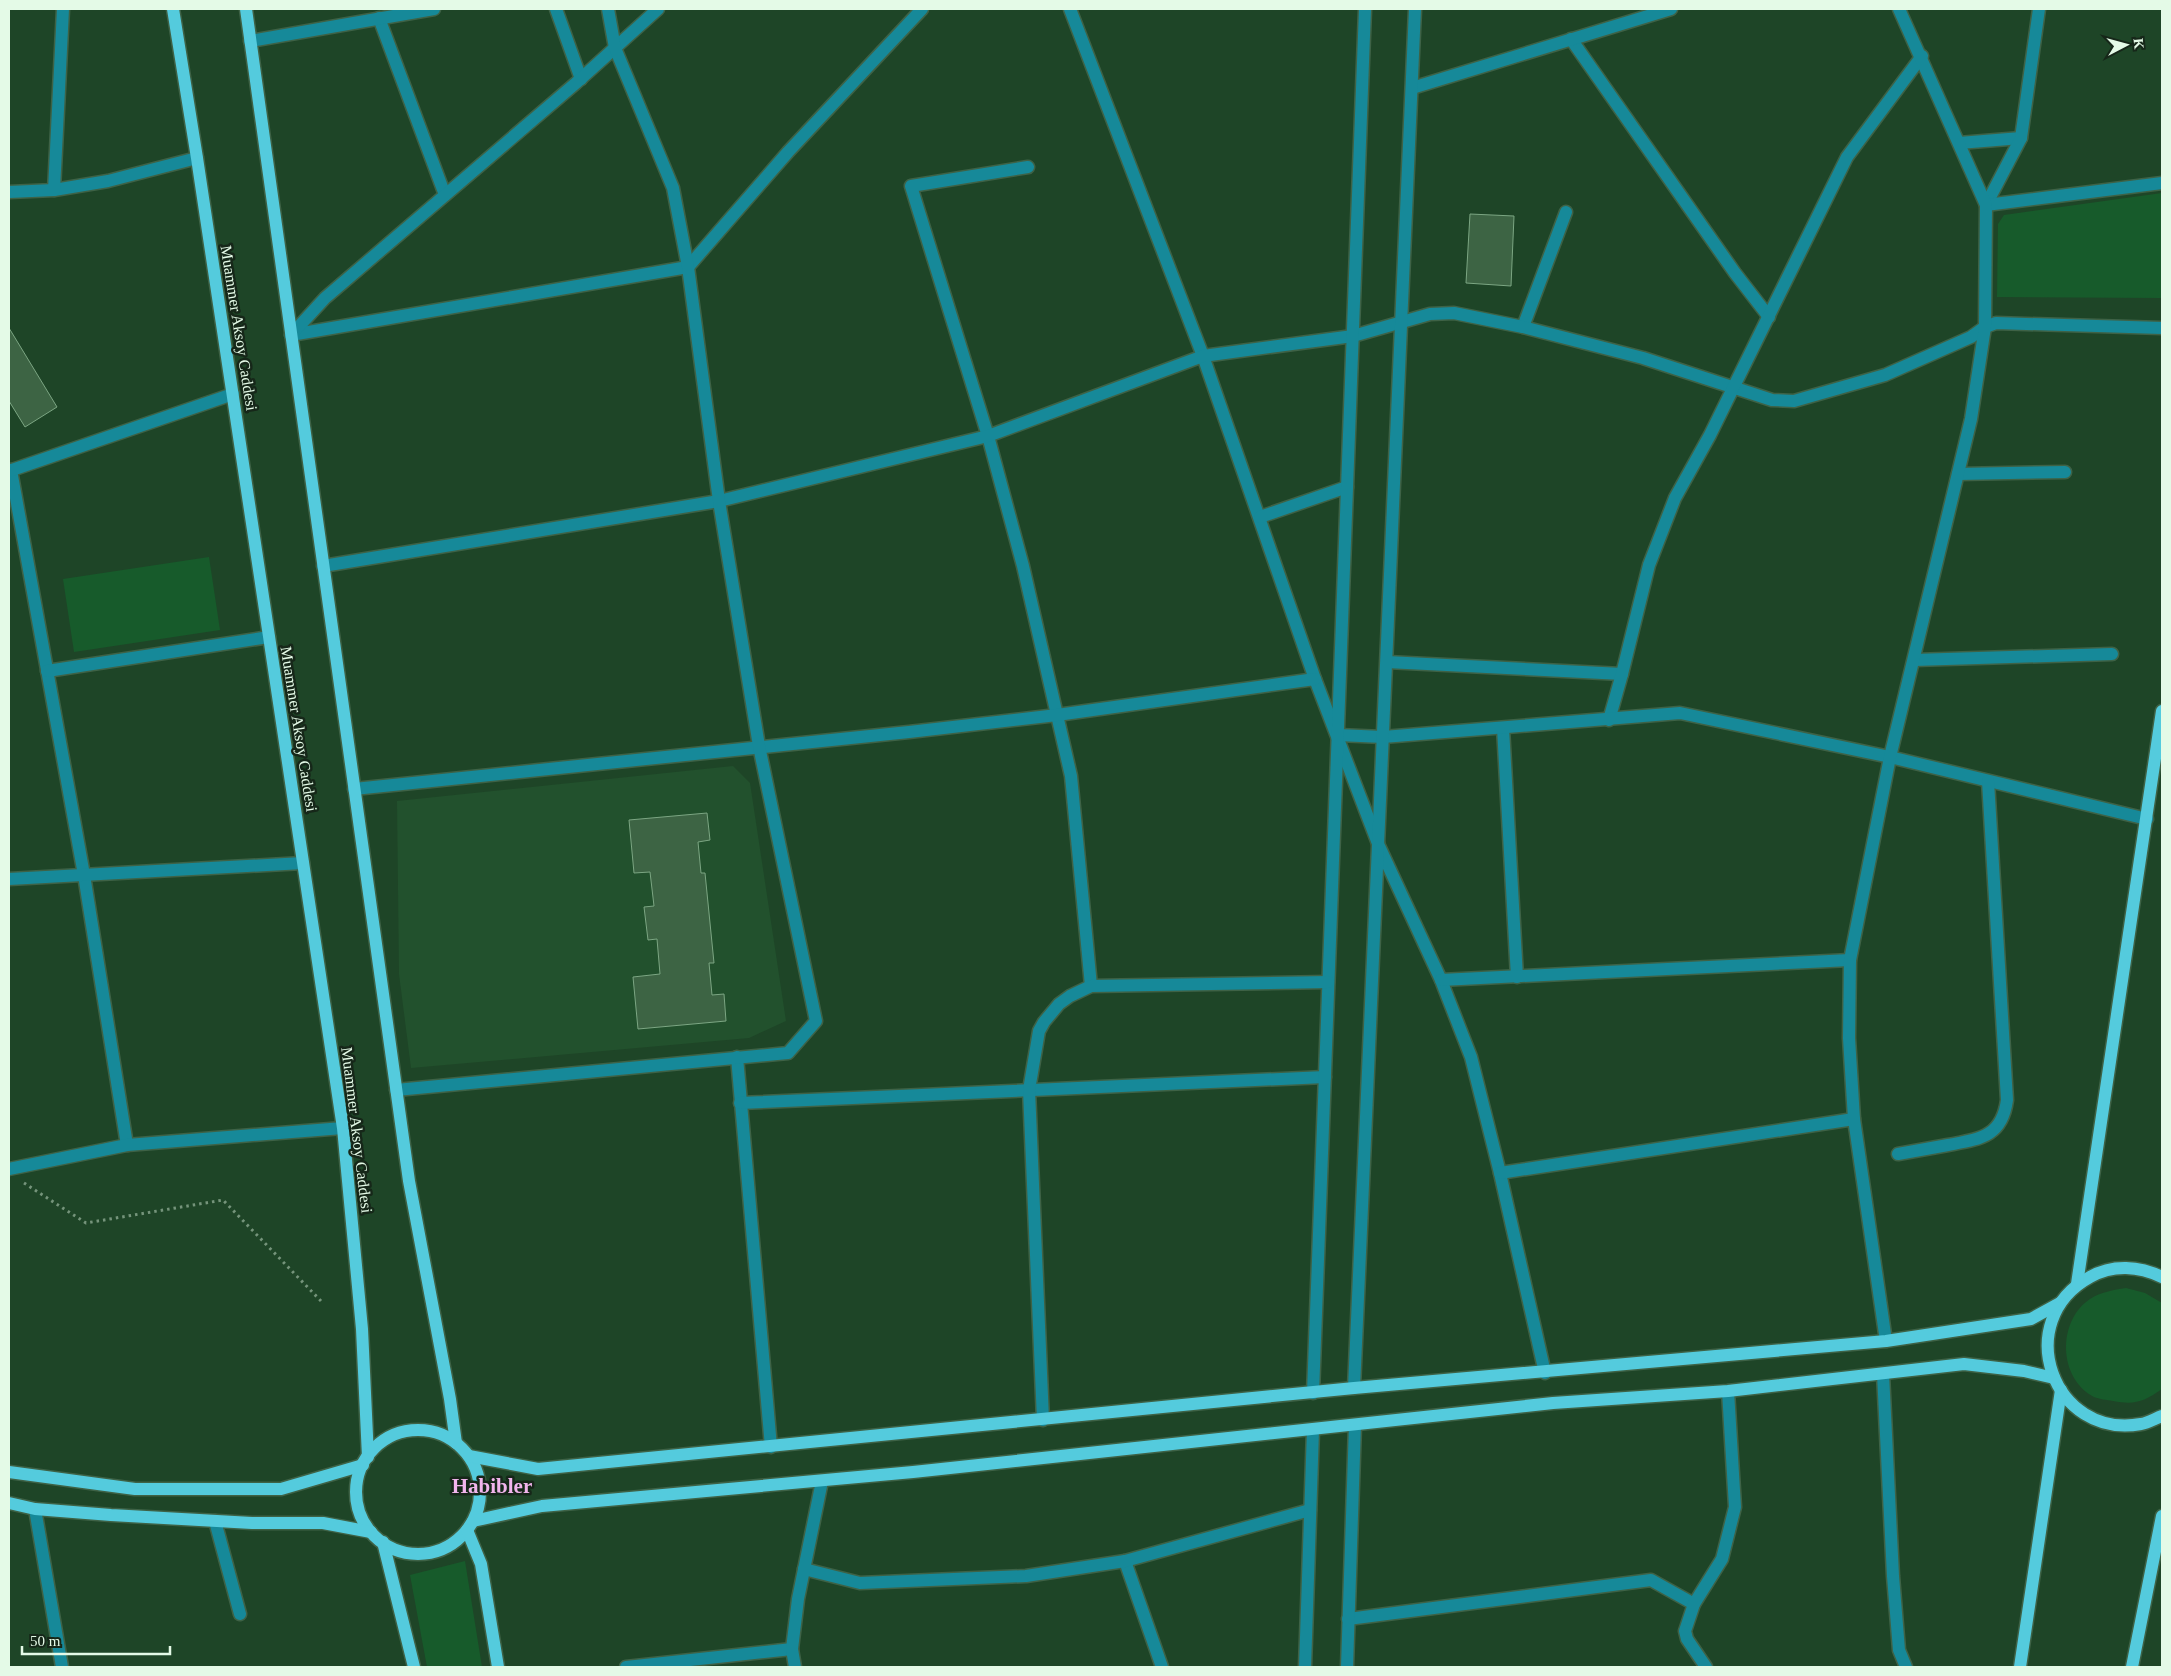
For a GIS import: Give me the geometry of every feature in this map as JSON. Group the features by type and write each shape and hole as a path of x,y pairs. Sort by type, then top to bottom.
{"main road":[{"name":"Muammer Aksoy Caddesi","path":"173,9 343,1128 362,1329 365,1461"},
{"path":"246,9 409,1181 450,1399 456,1443"},
{"path":"2077,1284 2162,711"},
{"path":"2162,1278 2148,1271 2124,1267 2099,1272 2077,1284 2060,1303 2049,1326 2047,1352 2054,1378 2068,1401 2089,1417 2115,1425 2142,1424 2162,1416"},
{"path":"469,1456 538,1469 1354,1388 1546,1373 1886,1341 2030,1319 2060,1303"},
{"path":"470,1526 542,1506 822,1480 1313,1430 1553,1403 1728,1390 1964,1364 2024,1371 2054,1378"},
{"path":"2020,1667 2061,1390"},
{"path":"423,1430 441,1434 456,1443 469,1456 477,1472 480,1488 479,1505 470,1526 453,1543 440,1550 425,1554 410,1554 396,1550 371,1532 362,1517 357,1500 357,1482 365,1461 373,1450 387,1438 404,1431 423,1430"},
{"path":"9,1472 135,1489 282,1489 365,1461"},
{"path":"9,1503 35,1509 111,1516 214,1521 323,1523 371,1532"},
{"path":"2132,1667 2162,1516"},
{"path":"470,1526 481,1564 498,1667"},
{"path":"383,1542 414,1667"}],"street":[{"path":"54,190 63,9"},
{"path":"250,41 434,9"},
{"path":"556,9 581,78"},
{"path":"396,1090 788,1053 816,1021 759,746 719,501 688,267 672,188 615,48 608,9"},
{"path":"291,335 325,298 581,78 658,9"},
{"path":"291,335 688,267 788,152 922,9"},
{"path":"1070,9 1203,356 1315,679 1338,735 1378,846 1441,980 1471,1057 1546,1373"},
{"path":"1313,1393 1365,9"},
{"path":"1354,1388 1416,9"},
{"path":"1412,88 1671,9"},
{"path":"1886,1341 1854,1119 1849,1038 1850,960 1890,757 1971,419 1985,327 1986,205 1922,56 1899,9"},
{"path":"1986,205 2021,138 2039,9"},
{"path":"379,18 445,195"},
{"path":"1571,39 1735,273 1769,317"},
{"path":"1609,720 1649,565 1675,498 1734,388 1847,157 1922,56"},
{"path":"1959,143 2021,138"},
{"path":"9,192 54,190 108,181 197,158"},
{"path":"1028,167 911,186 988,436 1023,566 1071,776 1091,986"},
{"path":"1986,205 2162,183"},
{"path":"1522,327 1566,212"},
{"path":"323,566 719,501 988,436 1203,356 1353,336 1430,314 1454,313 1522,327 1643,358 1772,400 1794,401 1885,375 1971,337 1985,327 1996,323 2162,328"},
{"path":"127,1145 84,876 10,471 233,394"},
{"path":"1958,474 2065,472"},
{"path":"1260,517 1347,487"},
{"path":"47,671 269,637"},
{"path":"1914,660 2112,654"},
{"path":"1387,662 1622,674"},
{"path":"354,789 1057,715 1315,679"},
{"path":"1338,735 1383,737 1680,713 1890,757 2147,819"},
{"path":"1503,728 1517,977"},
{"path":"1898,1154 1985,1137 1997,1127 2006,1110 2007,1100 1988,781"},
{"path":"9,879 303,863"},
{"path":"1441,980 1850,960"},
{"path":"1043,1420 1029,1090 1039,1031 1044,1022 1059,1004 1070,996 1091,986 1328,982"},
{"path":"737,1057 771,1447"},
{"path":"740,1103 1325,1077"},
{"path":"1500,1173 1854,1119"},
{"path":"13,1173 127,1145 343,1128"},
{"path":"1883,1374 1893,1576 1899,1650 1906,1667"},
{"path":"1706,1667 1686,1634 1694,1604 1722,1559 1735,1507 1728,1390"},
{"path":"1347,1667 1355,1425"},
{"path":"1305,1667 1313,1430"},
{"path":"795,1667 792,1649 804,1568 822,1480"},
{"path":"35,1509 62,1667"},
{"path":"804,1568 860,1584 1026,1576 1125,1561 1310,1510"},
{"path":"214,1521 240,1614"},
{"path":"1125,1561 1162,1667"},
{"path":"1348,1619 1650,1580 1694,1604"},
{"path":"626,1667 792,1649"}],"path":[{"path":"13,1173 86,1224 223,1200 321,1301"}],"shaded area":[{"path":"2162,193 2162,298 1997,297 1998,224 2004,215"},
{"path":"209,557 220,630 74,652 63,579"},
{"path":"733,766 750,783 786,1021 749,1038 411,1068 399,974 397,801"},
{"path":"2126,1288 2145,1293 2162,1303 2162,1389 2144,1400 2127,1403 2096,1398 2082,1388 2074,1377 2068,1363 2066,1349 2067,1335 2079,1309 2090,1299 2098,1295"},
{"path":"465,1561 482,1667 427,1667 410,1575"}],"building":[{"path":"1470,214 1514,216 1511,286 1466,283"},
{"path":"9,328 57,407 25,427 9,401"},
{"path":"707,813 710,840 698,842 701,873 705,873 714,963 709,963 712,995 724,994 726,1021 638,1029 633,977 660,974 657,939 648,940 644,907 654,906 650,872 634,873 629,820"}],"district":[{"name":"Habibler","path":"492,1486"}]}
